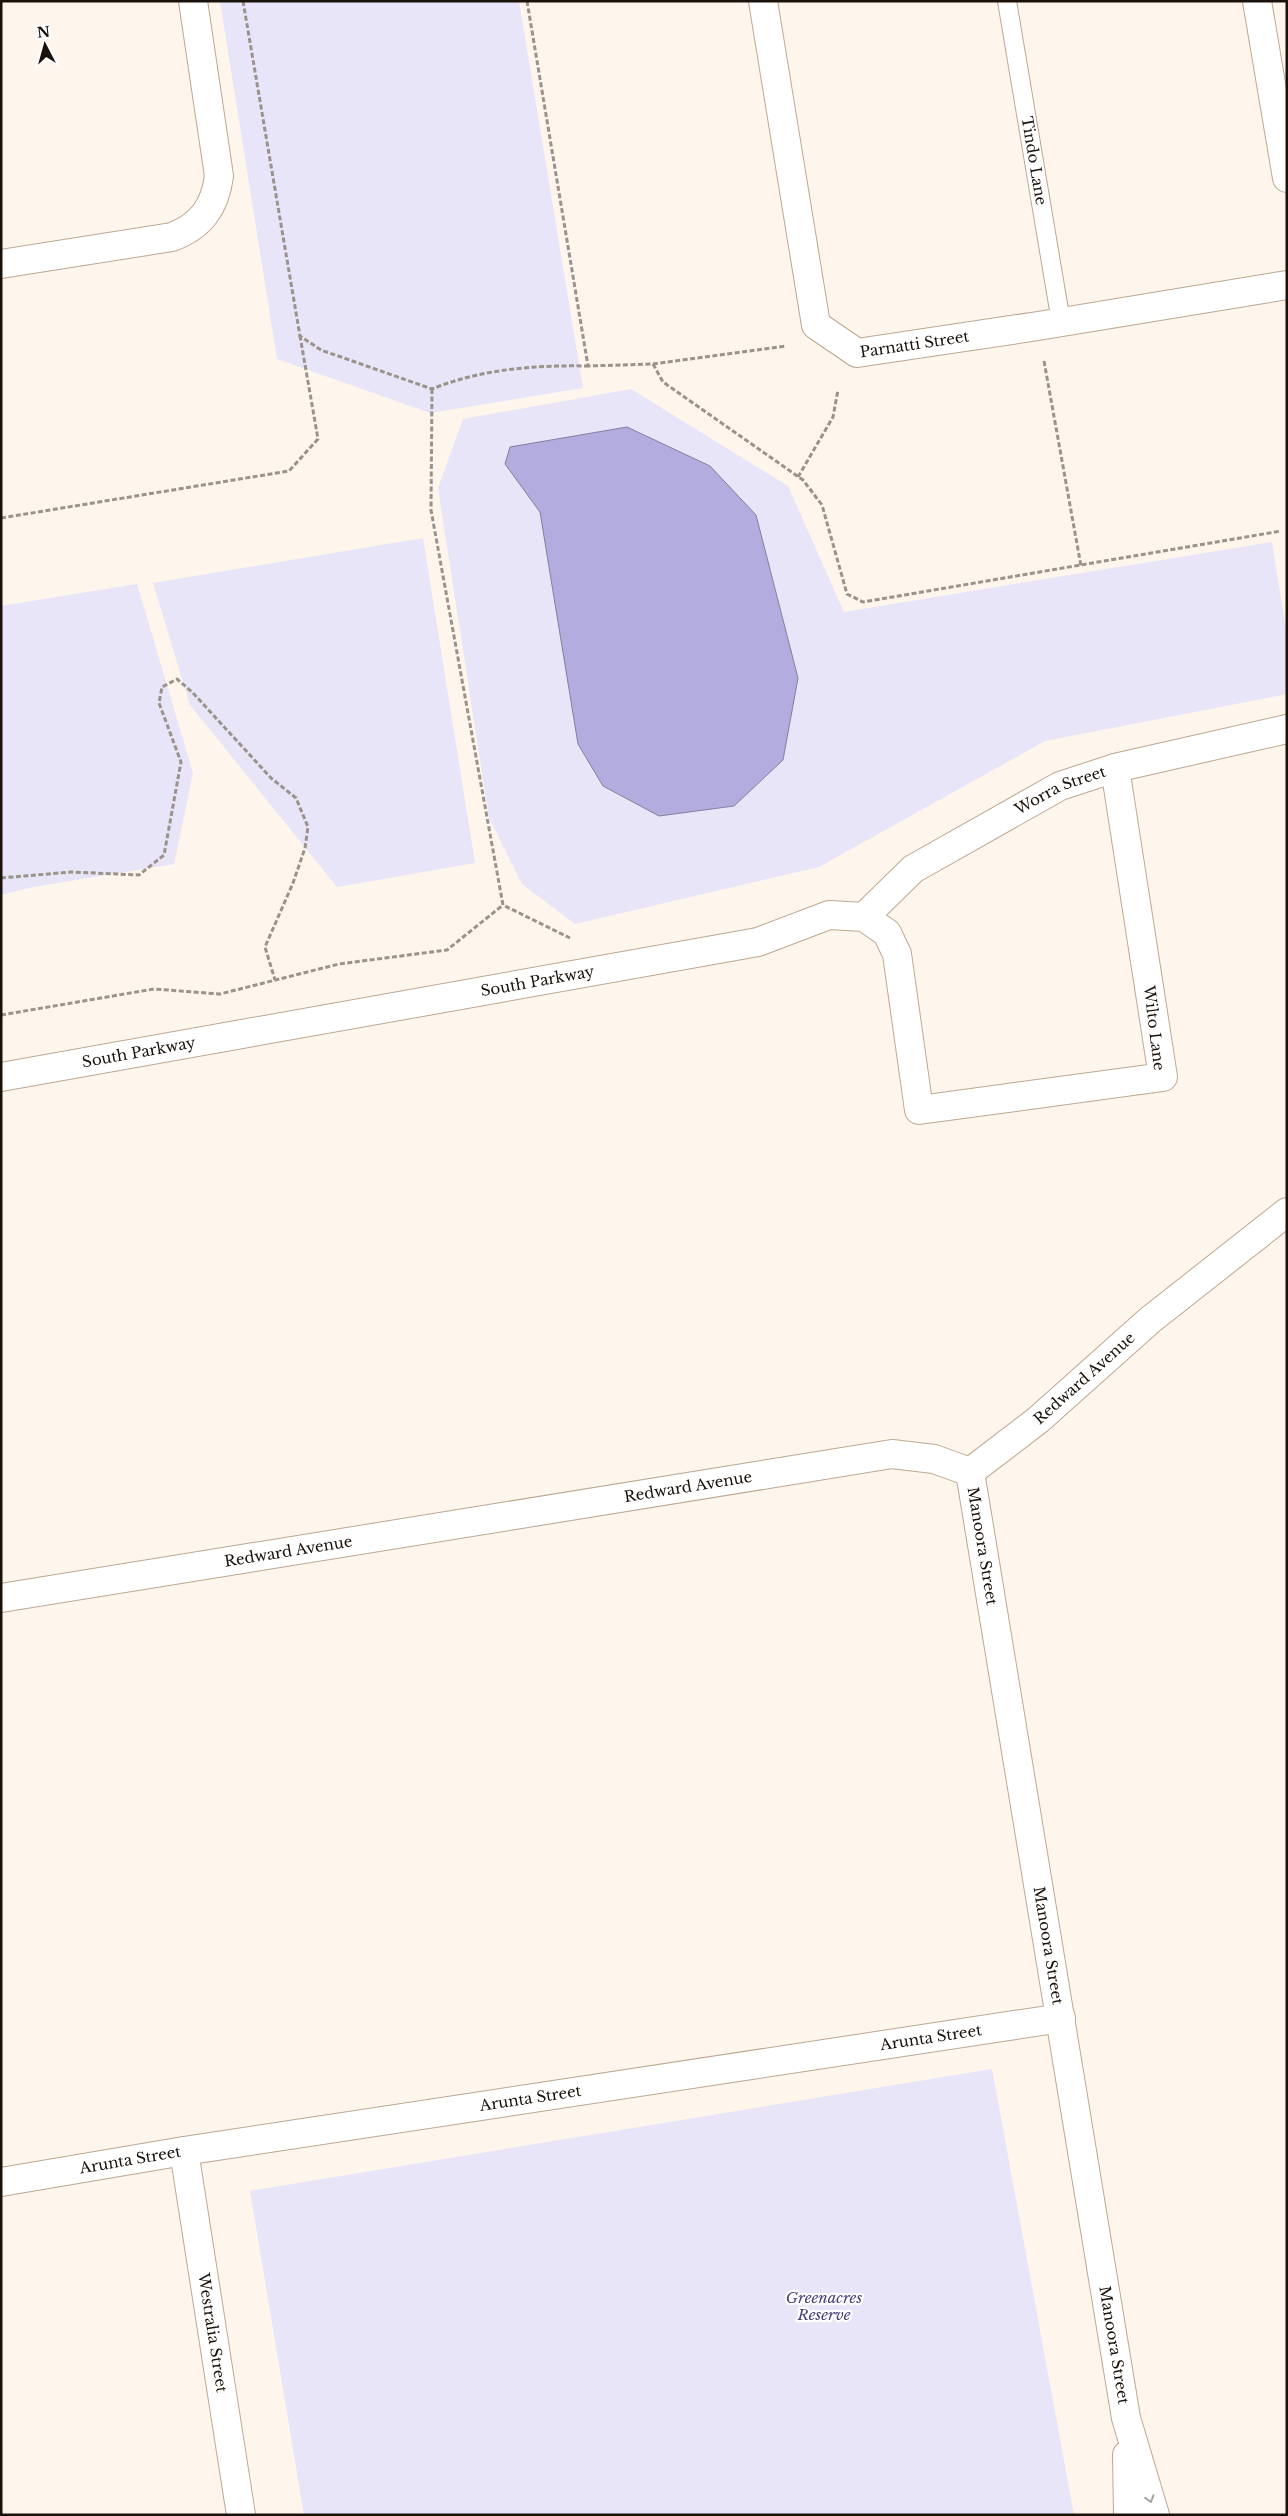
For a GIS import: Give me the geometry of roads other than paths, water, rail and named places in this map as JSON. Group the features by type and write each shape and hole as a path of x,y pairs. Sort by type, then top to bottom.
{"street":[{"path":"1,264 172,237 188,231 201,220 212,206 219,176 193,1"},
{"name":"Parnatti Street","path":"763,1 816,325 856,353 1287,285"},
{"path":"1257,1 1287,178"},
{"name":"Worra Street","path":"864,917 913,869 1060,786 1115,768 1287,729"},
{"name":"Wilto Lane","path":"864,917 886,933 897,954 919,1110 1163,1077 1115,768"},
{"name":"South Parkway","path":"1,1077 758,942 829,915 864,917"},
{"name":"Redward Avenue","path":"1,1598 892,1454 934,1459 970,1472 1038,1420 1150,1320 1287,1212"},
{"name":"Manoora Street","path":"970,1472 1126,2418 1155,2515"},
{"name":"Arunta Street","path":"1,2182 184,2151 1061,2018"},
{"name":"Westralia Street","path":"184,2151 241,2515"},
{"name":"Manoora Street","path":"1126,2418 1128,2515"}],"lane":[{"name":"Tindo Lane","path":"1007,1 1049,324"}],"park label":[{"name":"Greenacres Reserve","path":"824,2306"}]}
